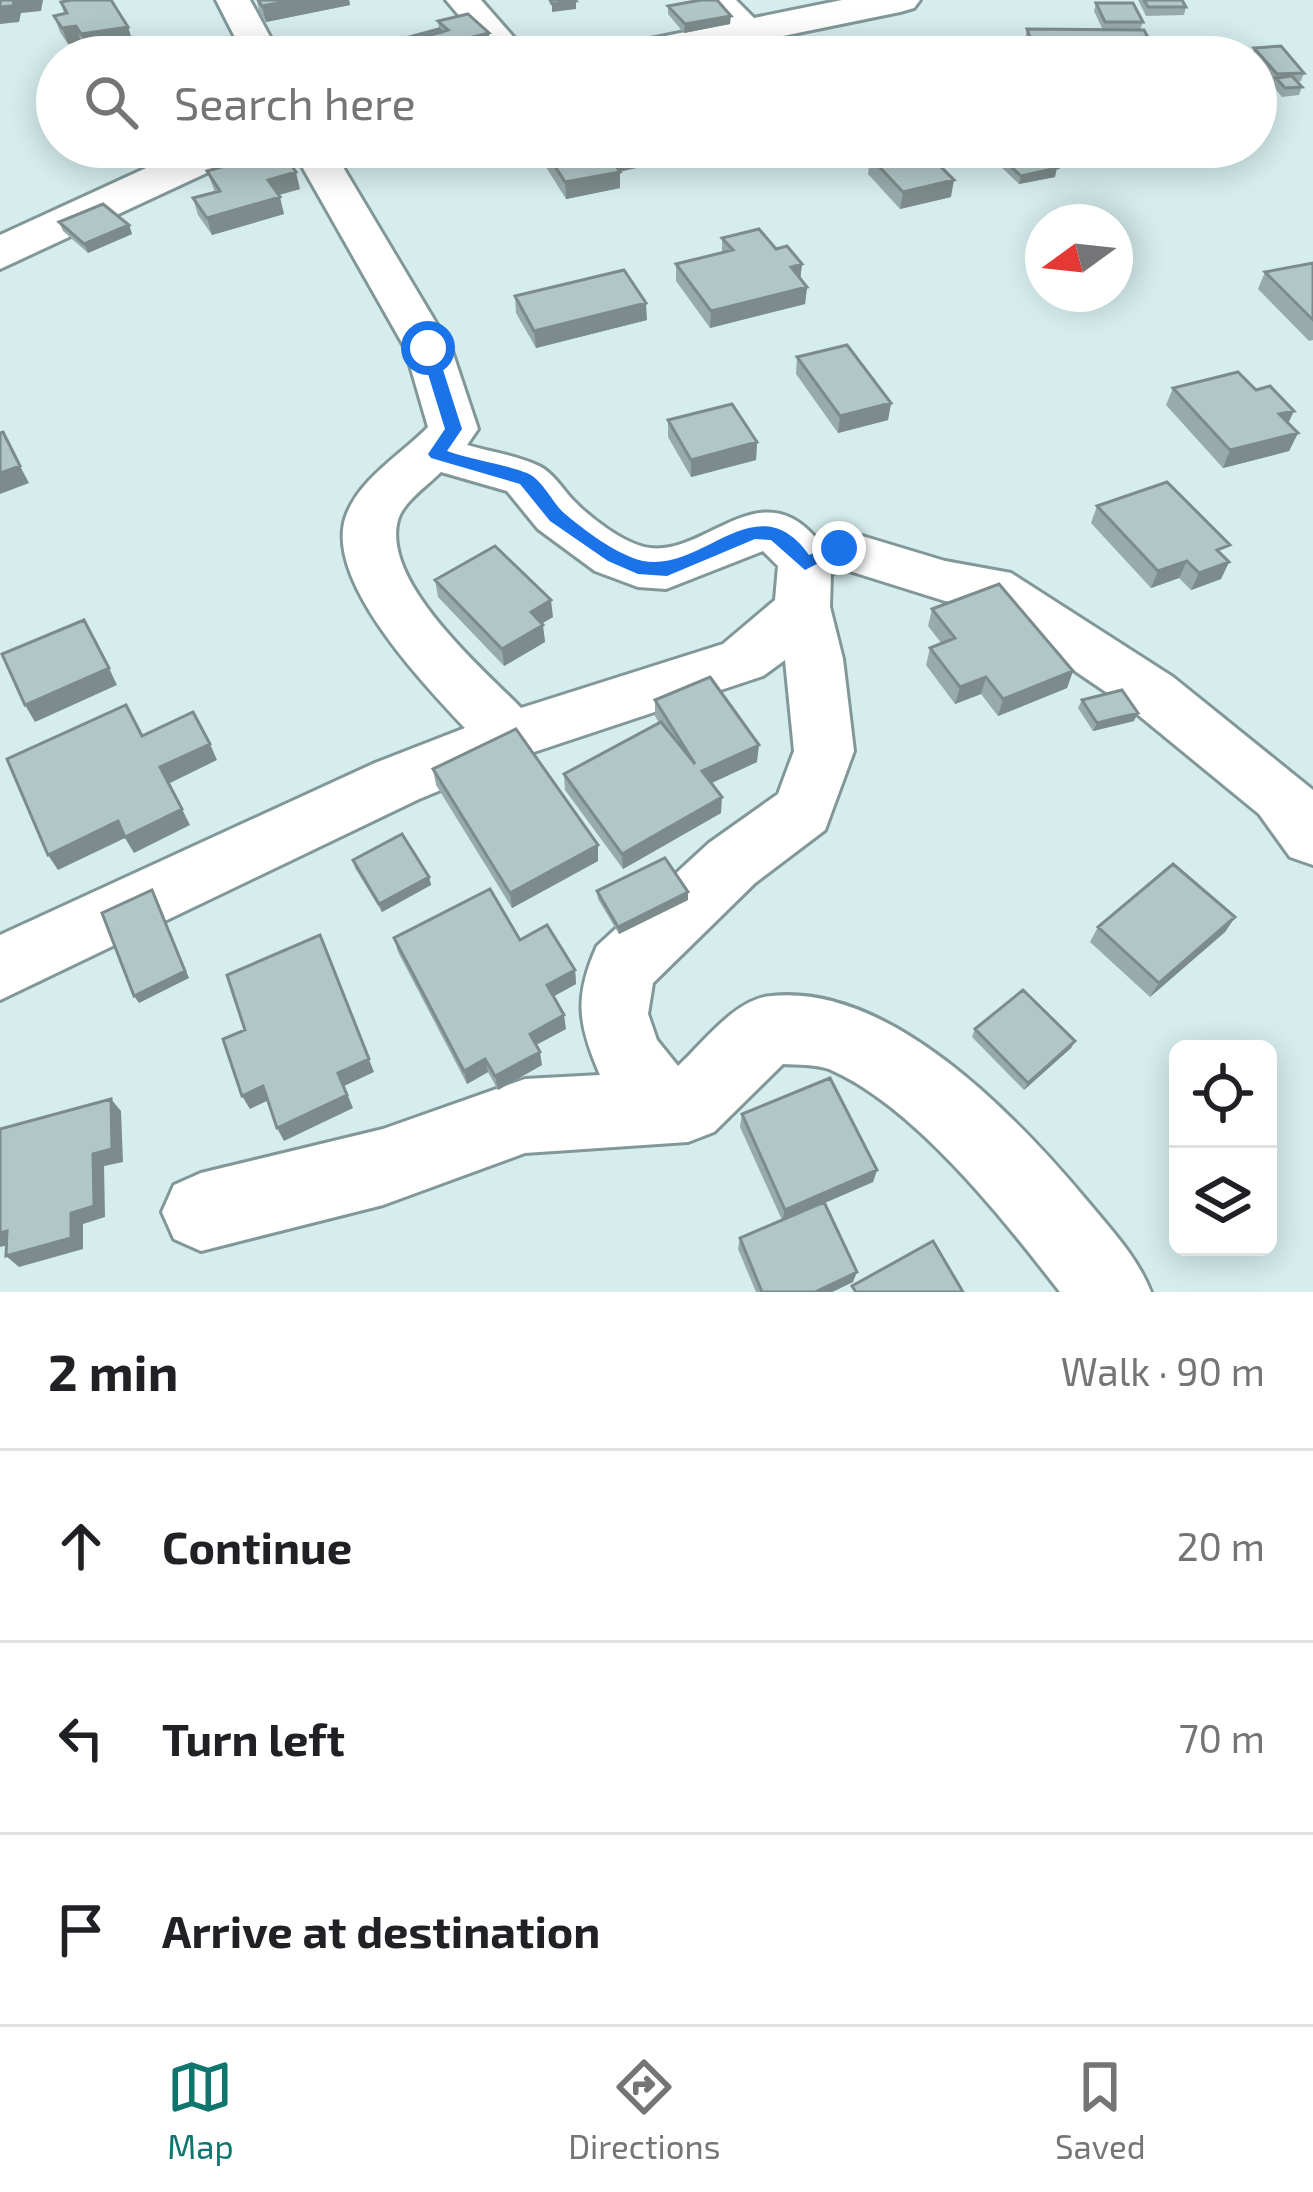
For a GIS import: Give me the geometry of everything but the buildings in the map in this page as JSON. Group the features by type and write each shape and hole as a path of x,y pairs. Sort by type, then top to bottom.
{"street":[{"path":"233,0 251,36"},
{"path":"463,0 495,36"},
{"path":"716,0 749,31"},
{"path":"724,36 900,0"},
{"path":"0,254 181,168"},
{"path":"322,168 428,348 453,429 437,454 392,491 372,517 369,553 414,631 510,736"},
{"path":"437,454 492,473 525,478 557,516 638,567 679,565 754,532 775,533 792,545 803,585 824,751 803,812 732,863 621,968 614,1014 628,1057 647,1091 688,1106"},
{"path":"0,968 375,791 510,736 743,660 769,642 803,585 839,548 945,581 992,587 1302,798"},
{"path":"201,1212 383,1167 525,1116 688,1106 769,1029 835,1034 904,1073 1016,1175 1111,1292"}],"route":[{"path":"428,348 453,429 437,454 492,473 525,478 557,516 614,556 638,567 667,569 754,532 775,533 792,545 805,564 839,548"}]}
